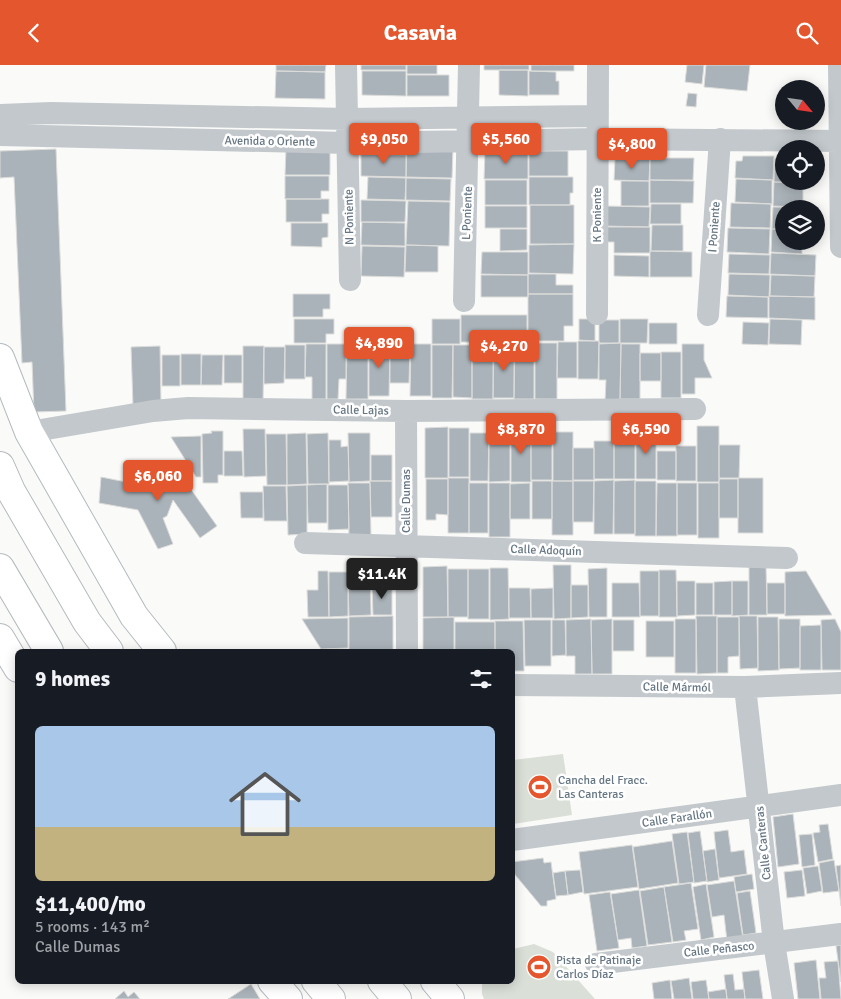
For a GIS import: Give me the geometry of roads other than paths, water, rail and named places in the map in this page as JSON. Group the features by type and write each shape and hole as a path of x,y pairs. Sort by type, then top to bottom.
{"street":[{"name":"N Poniente","path":"346,65 350,280"},
{"name":"L Poniente","path":"464,301 470,65"},
{"name":"K Poniente","path":"597,314 598,65"},
{"path":"839,65 841,247"},
{"name":"Avenida o Oriente","path":"0,115 51,113 347,119 597,116"},
{"name":"Avenida o Oriente","path":"0,135 348,143 598,139 839,141"},
{"name":"I Poniente","path":"708,315 720,139"},
{"path":"0,358 29,432 134,616 160,649"},
{"name":"Calle Lajas","path":"29,432 153,411 188,408 406,411 694,409"},
{"name":"Calle Dumas","path":"406,411 407,649"},
{"path":"0,466 11,491 82,614 108,649"},
{"name":"Calle Adoquín","path":"305,543 787,558"},
{"path":"0,568 47,649"},
{"path":"0,638 15,663"},
{"name":"Calle Mármól","path":"515,685 745,687 841,683"},
{"name":"Calle Canteras","path":"745,687 774,943 784,999"},
{"name":"Calle Farallón","path":"515,840 841,795"},
{"name":"Calle Peñasco","path":"596,964 841,934"},
{"path":"275,984 288,999"},
{"path":"318,984 331,999"},
{"path":"384,984 397,999"},
{"path":"438,984 450,999"}],"place":[{"name":"Cancha del Fracc. Las Canteras","path":"540,787"},
{"name":"Pista de Patinaje Carlos Díaz","path":"539,967"}]}
